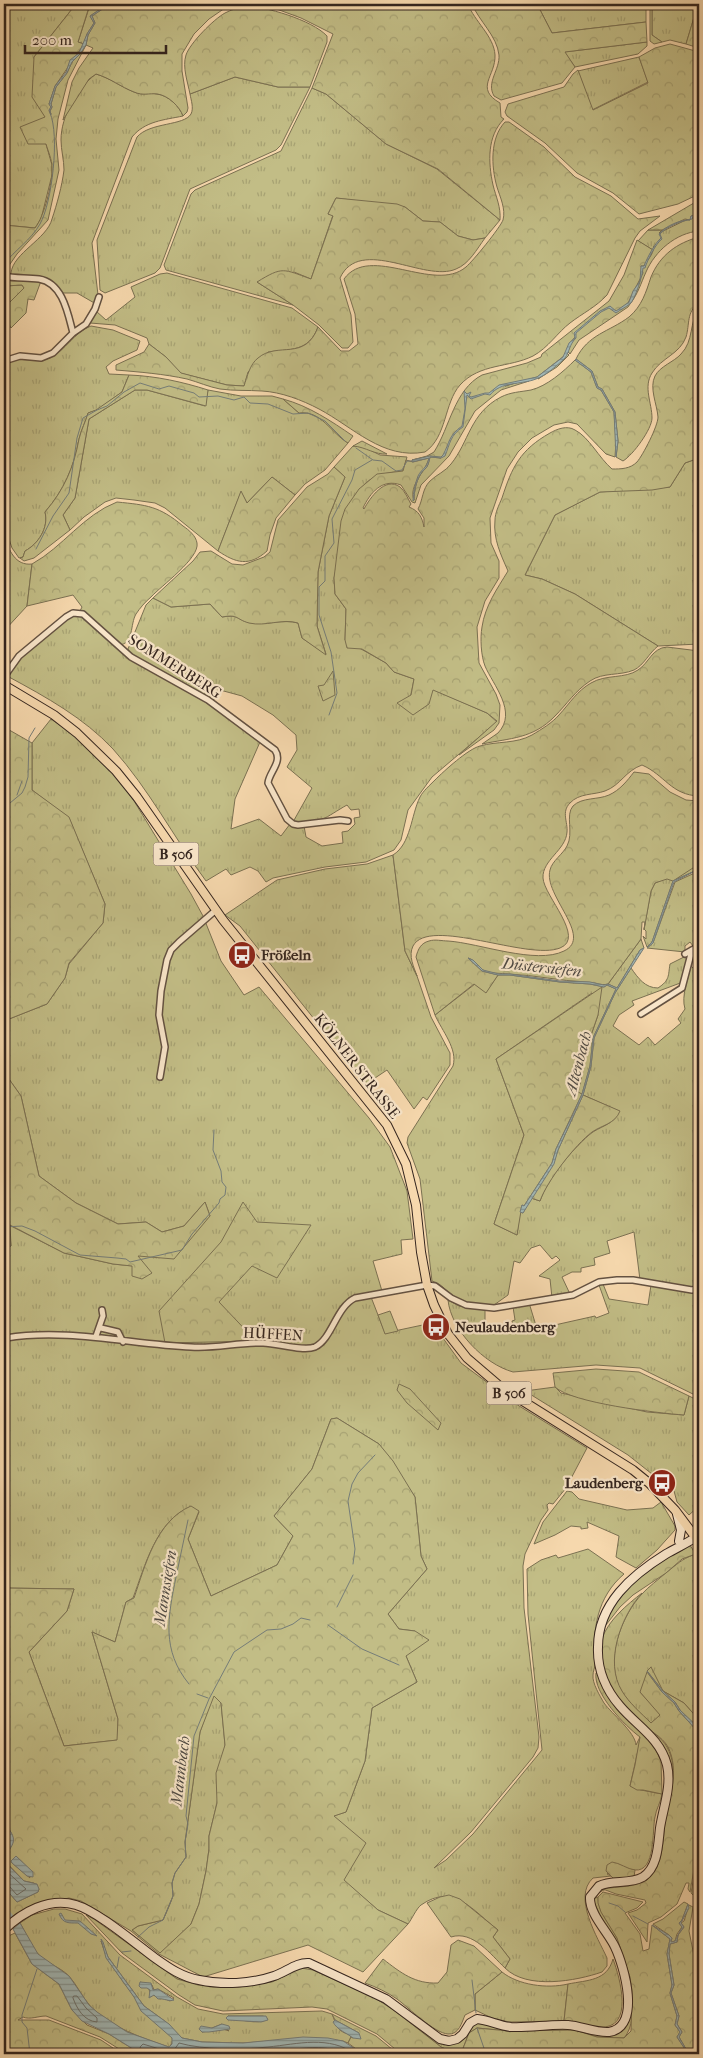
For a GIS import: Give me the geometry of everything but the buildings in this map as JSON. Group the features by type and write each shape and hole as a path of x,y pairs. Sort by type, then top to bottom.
{"main road":[{"name":"B 506","path":"4,686 54,715 100,753 133,792 220,916"},
{"name":"KÖLNER STRASSE","path":"220,916 387,1125 398,1144 412,1184 427,1286"},
{"name":"B 506","path":"427,1286 442,1323 467,1358 502,1388 633,1470 676,1510 696,1537"},
{"path":"668,1553 678,1541 681,1530 676,1510"},
{"path":"678,1541 696,1537"},
{"path":"4,1930 15,1919 30,1910 46,1905 66,1903 92,1912 169,1968 193,1979 223,1983 258,1980 283,1973 300,1964 309,1963 382,1996 432,2035 445,2041 459,2038 470,2023 477,2019 509,2026 561,2025 605,2032 616,2029 624,2023 627,2014 626,1979 617,1951 592,1908 590,1897 598,1886 637,1879 646,1875 652,1867 657,1854 669,1780 666,1762 656,1742 619,1705 606,1685 599,1663 598,1637 606,1612 615,1596 632,1580 668,1553 696,1537"}],"street":[{"path":"4,276 41,279 48,282 57,290 65,304 73,333"},
{"path":"4,361 20,356 47,356 53,353 73,333 86,324 95,309 99,297"},
{"name":"SOMMERBERG","path":"4,677 19,656 66,617 73,613 83,614 131,657 208,700 275,750 279,757 268,778 268,784 290,822 298,826 340,820 348,821"},
{"path":"160,1078 165,1047 159,1015 167,960 179,942 220,916"},
{"path":"685,954 699,946"},
{"path":"641,1014 682,988 692,950"},
{"path":"427,1286 436,1286 447,1295 466,1305 494,1308 573,1295 599,1282 625,1279 692,1290 699,1288"},
{"name":"HÜFFEN","path":"6,1338 22,1335 96,1336 122,1342 194,1348 262,1343 309,1348 317,1346 322,1341 338,1314 350,1300 427,1286"},
{"path":"443,1302 447,1295"},
{"path":"96,1336 103,1316 102,1310"},
{"path":"100,1328 118,1332 122,1342"}],"green space":[{"path":"4,4 76,4 34,57 46,117 46,144 52,165 52,175 41,219 35,228 4,225"},
{"path":"76,4 89,7 78,42 84,44 55,86 49,104 51,114 52,107 51,104 56,87 67,73 72,62 86,45 68,80 58,119 56,139 59,170 48,220 17,254 8,267 7,273 4,274 4,225 35,228 45,208 51,181 52,164 46,144 28,144 20,127 45,117 32,97 34,57"},
{"path":"82,4 108,4 90,16 94,23 87,34 84,44 78,42 89,8"},
{"path":"110,4 240,4 225,8 209,19 194,34 182,54 182,71 188,108 183,116 176,105 161,95 137,93 96,74 89,79 63,120 72,82 93,48 86,45 88,35 95,23 92,16"},
{"path":"263,4 468,4 494,48 494,62 487,87 492,97 500,103 501,117 504,119 494,133 490,150 491,176 499,206 500,220 438,169 386,144 326,94 312,88 333,34 301,18"},
{"path":"472,4 537,4 552,33 646,22 647,42 565,52 575,67 562,83 501,100 494,96 492,91 492,81 499,60 498,48"},
{"path":"537,4 646,4 646,22 552,33"},
{"path":"650,4 652,4 652,35 662,42 654,44 650,41"},
{"path":"652,4 698,4 686,44 670,40 662,42 652,35"},
{"path":"699,4 699,48 686,44"},
{"path":"244,6 264,8 300,19 327,36 327,42 310,87 278,87 235,77 190,94 185,65 188,50 220,16"},
{"path":"647,42 647,46 638,54 575,67 564,52"},
{"path":"670,44 699,52 699,194 678,204 639,214 613,193 577,173 545,143 507,116 505,112 508,104 564,87 578,70 593,110 648,83 639,57 655,48"},
{"path":"639,57 648,82 592,110 578,71"},
{"path":"96,74 137,93 161,95 176,105 183,116 149,124 132,137 92,243 98,295 96,304 77,293 60,293 50,282 40,277 14,276 11,273 18,259 44,233 52,219 64,170 61,140 67,112 83,87"},
{"path":"235,77 278,87 310,87 281,145 276,150 190,189 160,268 155,273 105,293 100,290 97,240 137,137 150,129 187,118 191,114 192,109 190,94"},
{"path":"312,88 326,94 386,144 437,169 500,220 485,238 473,240 458,236 440,222 423,221 405,207 336,198 328,214 333,215 311,279 294,272 257,282 293,305 166,270 164,265 191,194 195,190 281,151"},
{"path":"505,122 509,122 544,147 575,177 611,196 638,219 660,216 640,231 635,238 607,295 598,303 570,323 533,356 486,369 476,373 460,385 451,401 438,438 425,452 410,453 382,447 319,409 284,395 262,391 220,389 178,377 116,370 116,365 144,352 149,344 166,357 181,373 227,385 244,386 251,367 258,358 274,351 299,348 313,338 318,327 341,351 349,351 358,344 355,314 344,279 355,269 370,266 437,275 453,274 469,264 497,230 503,220 504,212 495,179 493,153 497,136"},
{"path":"336,198 397,204 405,207 423,221 440,222 458,236 473,240 485,238 469,260 461,267 443,272 377,260 362,260 349,266 340,278 351,315 353,342 348,348 342,348 319,325 293,305 257,282 278,271 288,271 311,279 333,216 328,214"},
{"path":"699,200 699,215 691,216 690,220 685,219 662,230 648,230"},
{"path":"699,216 699,231 690,232 674,239 661,250 650,264 630,304 640,271 653,250 638,241 648,230 662,230 659,233 692,217"},
{"path":"699,237 699,303 690,314 686,337 683,343 675,352 660,363 649,378 651,423 641,441 623,461 616,457 618,441 615,412 602,389 598,387 592,371 576,359 587,344 599,334 633,313 643,298 655,269 664,256 677,246"},
{"path":"637,240 653,250 644,266 641,266 643,273 627,305 630,304 628,307 579,340 570,354 568,352 570,344 575,337 570,343 567,353 569,355 557,367 538,379 565,358 564,356 537,377 501,390 475,411 449,456 421,485 415,503 412,502 401,485 394,483 382,485 373,492 363,508 384,486 394,484 403,491 411,504 409,507 419,515 424,527 424,518 418,509 425,487 451,464 476,419 483,411 505,395 531,390 549,382 575,360 591,372 597,388 601,390 614,412 615,457 606,454 577,424 568,422 554,425 532,438 518,452 507,469 490,518 491,543 499,561 499,578 485,601 477,627 479,663 500,705 499,723 494,730 459,755 497,721 487,713 433,690 429,704 413,715 397,703 411,695 414,679 394,672 386,663 362,649 347,648 345,640 346,609 335,594 334,578 341,521 345,509 359,489 377,474 403,471 406,460 413,462 429,458 422,472 427,466 430,457 441,458 430,456 412,460 434,452 459,399 473,382 482,375 527,363 541,357 542,354 609,301 624,275","holes":["418,478 416,487 414,500 413,489"]},
{"path":"167,273 292,308 318,327 309,341 298,348 268,352 248,372 244,386 227,385 180,373 166,357 149,344 147,338 115,325 90,323 89,321 96,311 106,320 135,297 131,287 160,274"},
{"path":"4,279 41,281 34,300 28,299 26,313 11,328 4,314 4,308 24,288 22,285 5,286 4,289"},
{"path":"22,285 24,288 4,308 5,286"},
{"path":"699,309 699,458 685,463 670,487 652,490 600,492 555,515 525,575 542,579 575,594 658,646 634,670 600,676 590,681 575,693 547,724 530,733 512,739 482,744 498,733 504,725 506,716 502,699 485,666 481,636 489,605 508,571 496,540 495,520 497,509 514,468 518,460 531,446 553,432 565,428 580,433 612,469 622,469 637,462 656,427 658,417 653,391 655,376 660,369 678,357 685,349"},
{"path":"91,326 113,330 140,341 137,350 113,361 106,367 109,374 129,375 122,392 97,410 88,413 67,478 58,495 45,512 44,530 38,540 25,551 23,557 19,558 12,548 4,524 4,363 16,360 45,360 50,358 56,355 80,332"},
{"path":"129,375 169,380 208,390 206,406 147,390 135,390 89,419 75,498 63,515 70,530 34,558 24,561 20,558 38,540 44,530 45,512 58,495 67,478 88,413 96,410 122,392"},
{"path":"135,390 147,390 205,406 208,390 241,396 272,396 283,399 299,413 307,413 320,418 348,443 325,470 305,484 295,495 272,477 247,503 241,492 218,551 165,508 155,503 134,500 116,498 105,502 70,530 63,515 75,498 89,419"},
{"path":"283,399 311,410 353,436 348,443 320,419 307,413 299,413"},
{"path":"362,441 387,454 353,446"},
{"path":"353,446 362,446 380,455 407,457 403,471 386,473 374,478 363,485 353,499 334,578 335,594 346,609 345,640 386,663 394,672 414,679 411,695 432,689 487,713 497,722 432,777 408,810 401,840 394,850 366,862 325,867 273,878 266,882 258,871 250,867 231,875 226,869 206,881 150,797 113,749 90,727 51,700 9,677 9,672 22,656 72,615 83,617 126,656 199,697 260,742 235,799 231,829 259,819 281,836 290,824 304,826 306,837 322,846 343,843 342,832 348,831 355,824 354,818 360,817 359,809 351,810 347,805 316,822 293,822 312,788 287,767 297,750 296,735 273,715 242,696 220,690 213,701 141,661 130,654 128,649 146,605 153,598 171,607 210,604 222,617 233,616 252,623 298,623 302,638 326,654 317,626 318,572 329,516 345,477 334,467"},
{"path":"699,458 699,644 658,646 575,594 542,579 525,575 555,515 600,492 670,487 685,463"},
{"path":"334,467 345,477 329,516 318,572 317,626 326,655 302,638 298,623 286,621 262,624 249,623 234,617 222,617 210,604 171,607 153,598 193,561 200,552 211,551 232,564 243,565 264,557 270,552 278,520 307,487 328,474"},
{"path":"272,477 295,495 276,518 267,551 254,559 242,562 218,551 241,491 247,503"},
{"path":"117,502 145,506 167,514 190,531 197,543 196,549 186,564 139,610 134,618 127,641 119,645 85,613 80,611 82,607 73,595 27,606 32,564 54,549 83,523"},
{"path":"4,536 17,560 26,564 32,564 27,606 4,631"},
{"path":"667,647 699,651 699,796 682,792 642,765 605,791 578,797 567,806 566,838 546,866 543,878 545,886 566,926 567,943 560,948 545,950 526,949 438,935 423,938 413,946 411,954 417,976 405,951 393,855 404,844 417,804 423,793 444,771 469,751 486,744 520,740 532,735 553,721 586,686 603,678 633,673 642,667 654,653"},
{"path":"333,671 335,695 323,701 318,686 324,685"},
{"path":"51,719 73,734 94,754 117,777 134,801 191,894 203,916 221,961 244,995 259,987 369,1118 390,1147 407,1191 413,1239 401,1240 402,1254 373,1261 382,1291 371,1297 385,1333 432,1323 461,1363 516,1404 587,1448 566,1488 553,1504 549,1503 547,1505 548,1510 541,1520 525,1554 523,1566 524,1608 539,1737 538,1748 533,1757 471,1832 434,1868 446,1860 473,1834 542,1750 528,1614 527,1569 541,1560 556,1555 558,1558 588,1549 624,1574 608,1593 598,1615 594,1639 594,1682 604,1703 632,1734 636,1745 640,1737 630,1786 662,1794 654,1823 652,1849 647,1864 642,1869 635,1870 618,1864 607,1874 611,1876 593,1878 587,1886 585,1896 589,1918 607,1958 607,1966 602,1972 552,1982 526,1979 514,1975 505,1968 510,1959 493,1937 498,1930 462,1902 453,1898 433,1899 419,1907 408,1924 378,1910 343,1880 333,1816 346,1812 365,1761 372,1708 417,1682 406,1656 415,1631 399,1629 388,1614 427,1569 421,1556 415,1497 379,1444 337,1418 331,1419 312,1469 274,1516 293,1536 277,1565 211,1596 188,1539 199,1512 190,1507 168,1523 153,1546 133,1598 126,1602 115,1642 92,1632 118,1719 118,1740 64,1746 29,1652 67,1611 74,1589 4,1588 4,1247 11,1246 9,1225 64,1253 113,1264 133,1266 138,1256 210,1216 205,1202 184,1226 162,1232 146,1222 118,1224 76,1203 39,1176 21,1096 4,1072 4,1021 47,1004 65,978 69,964 103,923 105,904 69,818 32,790 32,743"},
{"path":"4,727 32,743 32,790 69,817 105,904 103,923 69,963 65,978 47,1004 4,1021"},
{"path":"634,772 649,774 670,792 686,800 699,801 699,864 673,881 667,879 655,883 651,891 644,930 645,922 642,922 641,939 608,984 489,972 481,969 468,958 482,971 498,975 486,993 474,984 435,1015 416,957 424,943 434,940 448,941 538,956 552,955 564,951 572,945 571,926 553,891 550,880 551,867 569,841 571,810 573,806 581,801 605,797 613,793"},
{"path":"393,855 405,951 417,976 431,1017 450,1053 450,1065 427,1100 423,1097 414,1109 387,1070 366,1084 240,926 225,915 277,880 325,869 367,864"},
{"path":"699,864 699,869 673,881 652,942 647,947 643,936 646,939 646,931 644,929 651,891 655,883"},
{"path":"699,871 699,944 693,946 690,942 685,946 685,952 647,948 653,943 675,882"},
{"path":"641,939 644,948 640,950 617,988 608,984"},
{"path":"688,955 683,982 632,1001 634,1005 619,1015 613,1026 639,1045 648,1037 655,1045 681,1023 678,1019 685,1009 684,993 691,966 699,974 699,1285 692,1288 640,1280 634,1232 607,1241 610,1253 594,1258 595,1265 581,1268 581,1272 572,1272 562,1277 570,1294 552,1298 550,1279 539,1276 560,1260 556,1256 552,1259 540,1245 531,1248 520,1263 514,1261 508,1295 494,1305 469,1303 455,1297 439,1284 432,1281 420,1179 407,1143 408,1137 453,1066 454,1060 451,1047 435,1015 475,984 486,992 498,975 604,987 607,985 616,989 593,1038 590,1066 582,1094 578,1093 589,1041 598,1015 592,993 496,1059 524,1135 494,1224 517,1235 520,1212 523,1213 531,1198 540,1201 554,1174 575,1149 589,1135 617,1116 619,1111 583,1095 591,1066 594,1038 615,993 631,968 639,979 653,988 658,988 667,980 670,964"},
{"path":"602,987 598,1015 589,1041 578,1092 582,1094 556,1149 552,1163 524,1206 522,1205 517,1235 494,1224 524,1135 496,1059"},
{"path":"4,1072 21,1096 39,1176 76,1203 118,1224 146,1222 162,1232 184,1226 205,1202 210,1216 174,1259 138,1256 152,1273 142,1279 132,1276 132,1266 113,1264 64,1253 10,1225 11,1246 4,1247"},
{"path":"583,1095 620,1111 612,1122 592,1132 578,1145 555,1174 540,1201 531,1198 553,1164"},
{"path":"243,1202 257,1222 311,1225 277,1278 252,1266 219,1302 256,1341 165,1343 159,1311 221,1242"},
{"path":"603,1284 609,1299 648,1305 651,1285 699,1293 699,1397 640,1368 596,1365 513,1372 502,1368 480,1354 462,1334 450,1311 448,1300 459,1306 485,1310 485,1332 515,1331 512,1321 515,1320 513,1307 532,1304 530,1306 537,1329 595,1316 596,1318 609,1313 599,1285"},
{"path":"390,1311 398,1331 385,1334 378,1315"},
{"path":"596,1369 639,1372 689,1396 684,1415 596,1402 564,1393 555,1387 553,1373"},
{"path":"399,1384 410,1389 441,1423 438,1430 407,1403 397,1390"},
{"path":"555,1387 561,1393 647,1412 684,1415 689,1396 699,1401 699,1506 689,1515 677,1502 674,1491 664,1481 628,1455 525,1391"},
{"path":"337,1418 379,1444 393,1461 415,1497 421,1556 427,1569 388,1614 399,1629 415,1631 429,1640 406,1656 417,1682 372,1708 365,1761 346,1812 334,1816 366,1843 344,1880 378,1910 408,1924 363,1972 308,1945 203,1977 159,1954 131,1931 81,1901 69,1898 38,1904 19,1913 4,1924 4,1887 17,1902 38,1892 39,1889 34,1883 24,1881 5,1861 13,1840 4,1823 4,1588 74,1589 67,1611 29,1652 64,1746 117,1740 118,1719 92,1632 115,1642 126,1602 134,1598 153,1546 160,1533 179,1513 191,1506 199,1511 188,1539 211,1596 277,1565 293,1536 274,1516 312,1469 331,1419","holes":["214,1696 221,1703 225,1745 216,1773 217,1803 209,1836 206,1871 199,1904 191,1924 160,1953 132,1930 138,1926 163,1920 173,1896 172,1883 175,1873 186,1857 185,1842 200,1732","17,1857 23,1863 30,1878 11,1862"]},
{"path":"567,1491 572,1492 579,1499 627,1510 653,1508 661,1502 675,1526 675,1530 657,1550 636,1568 616,1557 619,1536 587,1522 588,1528 581,1529 581,1527 571,1526 534,1544 543,1522"},
{"path":"690,1545 699,1560 693,1555 682,1559 666,1573 633,1595 620,1607 602,1630 615,1602 631,1583 661,1560"},
{"path":"693,1555 699,1560 699,1720 684,1703 663,1691 640,1692 661,1715 650,1724 625,1697 618,1685 614,1667 616,1645 623,1623 634,1603 650,1586 676,1565"},
{"path":"642,1593 627,1614 617,1640 615,1667 617,1679 628,1700 651,1723 660,1715 640,1692 647,1672 662,1692 674,1703 699,1733 699,1856 696,1858 690,1892 688,1889 689,1883 686,1883 677,1904 661,1917 648,1923 647,1942 628,1913 637,1910 646,1903 645,1900 616,1894 603,1889 638,1884 653,1874 663,1845 672,1785 673,1765 668,1747 659,1736 639,1722 616,1695 604,1673 601,1662 602,1639 609,1625 619,1613"},
{"path":"651,1667 663,1691 647,1671"},
{"path":"596,1673 655,1748 661,1761 662,1794 637,1790 630,1786 640,1737 611,1708 596,1681"},
{"path":"663,1691 684,1703 699,1720 699,1729 680,1710 675,1702"},
{"path":"213,1695 221,1703 225,1745 217,1803 209,1836 206,1871 199,1904 191,1924 160,1954 132,1930 138,1926 163,1920 171,1900 174,1876 184,1857 200,1732"},
{"path":"644,1726 657,1735 665,1744 673,1765 672,1784 660,1859 653,1872 643,1882 610,1888 598,1893 600,1888 651,1873 671,1774"},
{"path":"699,1857 699,1901 691,1893 697,1859"},
{"path":"612,1862 635,1870 634,1877 614,1879 606,1871 607,1865"},
{"path":"603,1892 643,1902 637,1908 625,1913 640,1934 643,1951 649,1949 652,1925 670,1939 667,1954 672,1985 670,1993 677,2016 675,2025 680,2032 677,2037 686,2054 401,2054 377,2034 327,2009 312,2007 223,2011 195,2005 122,1953 86,1915 177,1979 198,1985 239,1987 272,1982 301,1968 313,1970 375,1998 441,2047 452,2052 462,2051 469,2033 477,2028 509,2031 575,2030 597,2037 624,2038 631,2031 632,1991 630,1977 617,1938 601,1912 598,1903 598,1897"},
{"path":"449,1895 460,1899 498,1930 493,1937 510,1959 505,1968 474,1940 467,1937 451,1937 427,1903"},
{"path":"598,1897 602,1913 617,1938 629,1974 633,2004 632,2017 624,2038 597,2037 575,2030 509,2031 477,2028 469,2033 462,2051 452,2052 441,2047 375,1998 313,1970 272,1982 239,1987 198,1985 177,1979 118,1936 173,1973 228,1985 305,1965 375,1996 446,2044 477,2022 564,2027 612,2034 624,2028 629,2020 629,1984 593,1899"},
{"path":"684,1902 688,1904 679,1923 682,1927 675,1941 670,1943 672,1938 653,1924 663,1919"},
{"path":"689,1905 693,1907 689,1931 699,1981 699,2054 687,2054 679,2037 682,2032 677,2024 679,2016 671,1993 674,1985 669,1954 670,1944 677,1942 678,1935 684,1927 681,1923 684,1921"},
{"path":"54,1909 65,1909 82,1914 120,1955 177,1997 198,2009 223,2014 322,2011 332,2014 339,2029 351,2037 348,2043 316,2038 243,2043 202,2042 182,2038 166,2022 144,2006 108,1957 101,1941 111,1964 141,2010 170,2034 172,2044 169,2047 148,2040 118,2027 99,2014 91,2007 69,1976 40,1956 20,1923 32,1915","holes":["140,1982 152,1985 154,1990 158,1989 174,1998 170,2001 163,1998 160,1999 150,1993 149,1989","228,2016 263,2016 268,2019 258,2022","222,2024 229,2031 223,2029 202,2032"]},
{"path":"15,1933 32,1964 59,1984 72,2010 87,2025 109,2034 141,2054 127,2054 100,2037 46,2016 23,2017 18,2020 49,2020 101,2040 122,2054 4,2054 4,1938"},
{"path":"458,1940 474,1946 502,1972 475,1994 475,2010 465,2015 460,2028 452,2034 442,2033 422,2020 393,1996 365,1983 383,1959 415,1980 438,1983 447,1972 451,1945"},
{"path":"613,1959 619,1978 622,2001 621,2012 617,2020 610,2026 599,2027 564,2021 568,1984 601,1976 606,1972"},
{"path":"502,1972 516,1980 533,1985 551,1986 568,1984 564,2021 509,2022 492,2018 475,2010 475,1994"},
{"path":"332,2014 376,2036 398,2054 363,2054 348,2043 351,2037 353,2038 359,2033 335,2020"}],"water":[{"path":"110,4 92,16 95,23 88,35 86,45 72,62 67,73 56,87 51,104 52,107 50,111 51,115 49,110 51,107 49,104 55,86 66,72 70,60 79,53 87,34 94,23 90,16"},
{"path":"688,220 671,226 660,234 662,239 645,268 643,268 642,276 634,298 630,304 616,313 609,308 601,312 576,333 576,338 565,358 551,370 530,381 500,387 490,395 485,394 471,399 467,395 463,427 453,437 445,456 441,458 430,457 427,466 417,481 413,501 414,488 418,476 427,465 429,458 412,462 412,460 430,456 441,457 443,455 452,436 462,426 465,409 464,391 467,394 471,392 469,396 471,397 489,393 499,385 537,377 563,357 569,343 575,338 574,333 600,311 610,306 616,311 629,302 633,291 640,281 641,266 644,266 651,251 661,238 659,234 665,228 674,224"},
{"path":"576,359 592,371 598,387 602,389 615,412 618,441 616,457 614,412 601,390 597,388 591,372"},
{"path":"699,869 674,882 653,943 647,948 652,942 673,881"},
{"path":"644,948 615,993 594,1038 591,1066 583,1095 558,1150 554,1164 523,1213 520,1212 522,1205 524,1206 552,1163 556,1149 582,1094 590,1066 593,1038 616,989 607,985 604,987 498,975 482,971 468,958 473,960 483,970 499,974 510,974 560,981 608,984 617,988 640,950"},
{"path":"647,1671 680,1710 699,1728 699,1733 674,1703 662,1692"},
{"path":"4,1823 13,1835 13,1844 5,1862 24,1881 37,1884 39,1889 38,1892 17,1902 4,1887"},
{"path":"16,1856 33,1872 33,1877 27,1876 12,1863 11,1861"},
{"path":"688,1904 689,1908 681,1923 684,1927 678,1935 682,1927 679,1923"},
{"path":"61,1913 65,1920 80,1921 97,1936 91,1934 78,1923 64,1921 59,1914"},
{"path":"20,1923 38,1954 69,1976 89,2005 127,2032 169,2047 172,2044 172,2038 141,2011 134,1997 106,1958 101,1939 108,1957 144,2006 169,2024 182,2038 202,2042 243,2043 303,2037 328,2038 343,2041 363,2054 141,2054 109,2034 82,2021 72,2010 59,1984 32,1964 13,1929"},
{"path":"652,1925 669,1935 672,1938 671,1942 675,1941 678,1935 677,1942 670,1944 669,1954 674,1985 671,1993 679,2016 677,2024 682,2032 679,2037 686,2049 686,2054 677,2037 680,2032 675,2025 677,2016 670,1993 672,1985 667,1954 670,1939"},
{"path":"140,1982 151,1983 153,1990 158,1989 174,2000 158,1999 154,1995 149,1998 150,1990 141,1988 139,1986"},
{"path":"228,2016 266,2016 268,2020 261,2022 228,2020 226,2018"},
{"path":"335,2020 359,2033 361,2039 353,2038 340,2029 333,2022"},
{"path":"222,2024 229,2026 230,2029 202,2032 199,2029 201,2026 212,2028"}],"waterway":[{"path":"73,4 84,7 95,4"},
{"path":"4,264 40,224 48,201 54,152 53,123 50,113"},
{"path":"36,549 53,516 69,493 77,438 83,418 107,406 124,392 140,383 159,389 169,386 194,393 199,397 218,396 234,400 244,397 250,403 268,404 293,414 308,413 325,421 345,441"},
{"path":"356,448 373,460 382,461 396,471 402,470 407,461 415,461"},
{"path":"329,715 337,693 331,652 319,615 319,587 325,581 325,556 334,543 332,519 352,480 355,470 372,460"},
{"path":"4,808 22,793 25,787 28,777 29,738 35,728"},
{"path":"17,795 22,781"},
{"path":"4,1227 22,1226 80,1255 126,1259 130,1262 182,1250 192,1234 225,1195 226,1187 222,1182 221,1171 213,1150 214,1130"},
{"name":"Mannbach","path":"353,1564 355,1549 348,1501 352,1484 358,1473 375,1455"},
{"name":"Mannsiefen","path":"188,1520 171,1606 169,1633 174,1659 189,1684"},
{"name":"Mannbach","path":"337,1607 353,1575"},
{"name":"Mannbach","path":"138,1937 149,1927 163,1920 173,1896 172,1883 175,1873 186,1857 185,1842 188,1824 186,1816 194,1736 209,1699 234,1652 267,1630 281,1629 301,1618 310,1620"},
{"path":"328,1625 362,1649 399,1665"},
{"name":"Mannsiefen","path":"197,1694 208,1698"},
{"path":"609,1903 618,1906 625,1912"},
{"path":"4,1911 10,1919"},
{"path":"633,1916 648,1924"},
{"name":"Mannbach","path":"122,1952 131,1951"},
{"name":"Mannbach","path":"117,1968 119,1957"},
{"path":"30,2054 27,2028 22,2022 22,2015 37,1969"},
{"path":"472,1980 476,2013"},
{"path":"477,2028 486,2054"}],"place":[{"name":"Frößeln","path":"242,955"},
{"name":"Neulaudenberg","path":"436,1327"},
{"name":"Laudenberg","path":"662,1483"}],"water label":[{"name":"Düstersiefen","path":"542,967"},
{"name":"Altenbach","path":"578,1063"}]}
